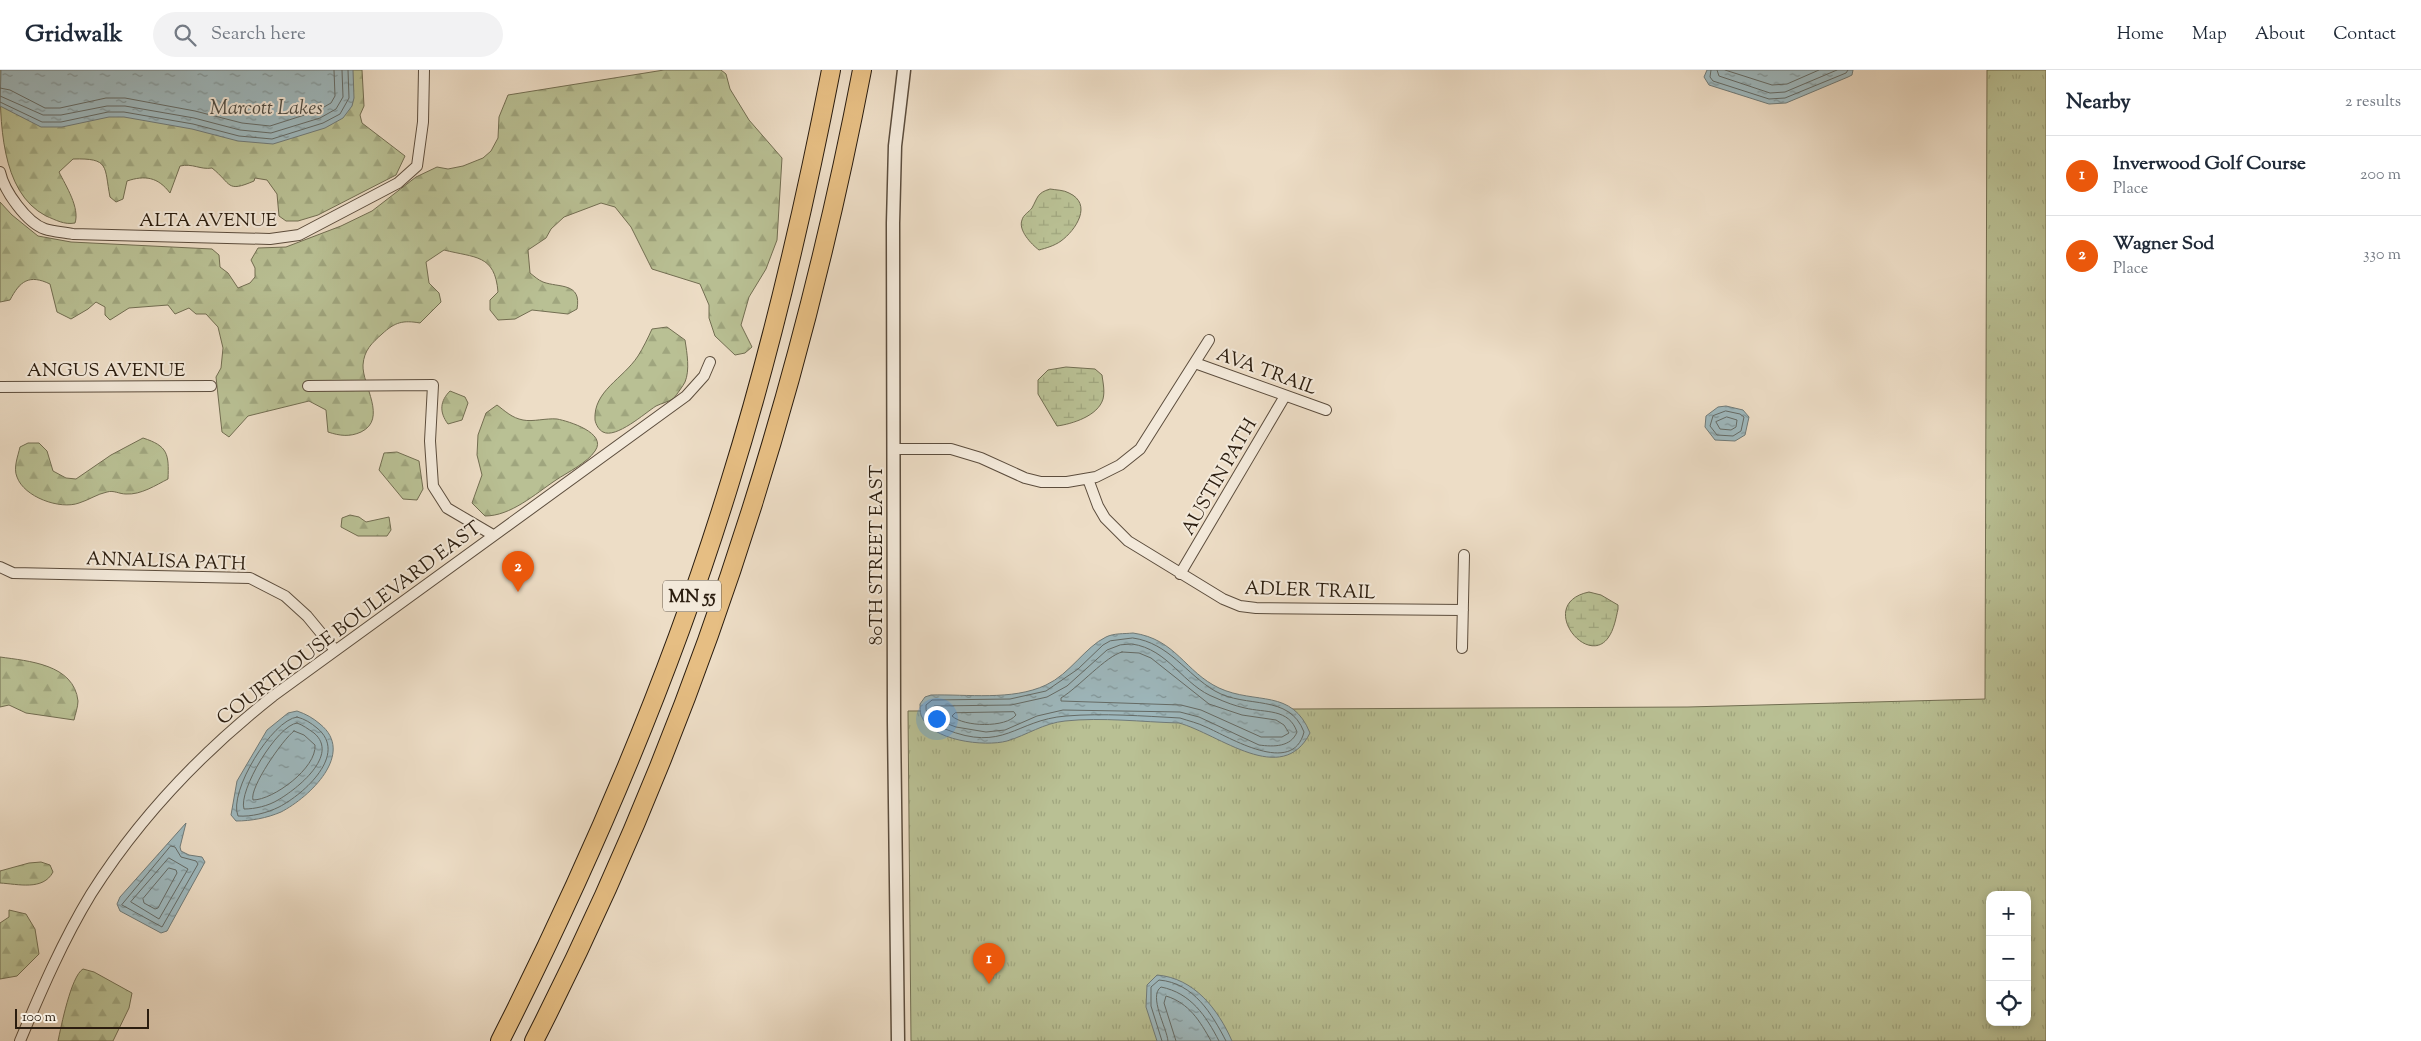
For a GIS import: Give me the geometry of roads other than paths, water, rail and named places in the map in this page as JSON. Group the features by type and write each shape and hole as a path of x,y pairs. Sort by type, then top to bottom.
{"highway":[{"name":"MN 55","path":"500,1041 596,841 652,704 694,590 730,482 764,363 796,236 830,70"},
{"name":"MN 55","path":"534,1041 590,927 638,820 717,618 787,394 825,247 862,70"},
{"path":"848,142 868,70"}],"street":[{"name":"ALTA AVENUE","path":"1,177 17,207 44,229 73,234 270,239 299,235 398,183 417,166 423,122 424,70"},
{"name":"80TH STREET EAST","path":"898,1041 894,176 897,122 904,70"},
{"path":"894,449 952,449 981,458 1018,476 1041,482 1067,482 1088,479 1120,466 1140,448 1209,340"},
{"name":"COURTHOUSE BOULEVARD EAST","path":"20,1041 71,930 91,894 138,829 193,767 272,696 686,396 704,376 710,362"},
{"name":"AVA TRAIL","path":"1195,363 1326,410"},
{"path":"308,386 433,385 430,441 433,486 447,508 494,535"},
{"name":"ANGUS AVENUE","path":"0,387 211,386"},
{"name":"AUSTIN PATH","path":"1180,574 1285,396"},
{"name":"ADLER TRAIL","path":"1088,479 1098,506 1117,532 1180,574 1228,602 1248,608 1463,610"},
{"path":"1462,648 1464,555"},
{"name":"ANNALISA PATH","path":"0,568 12,572 250,578 285,596 307,616 335,650"}],"water":[{"name":"Marcott Lakes","path":"1,70 353,70 354,98 352,106 343,118 325,128 273,144 238,141 192,129 124,117 109,117 62,127 41,127 0,106"},
{"path":"1707,70 1853,70 1852,75 1848,77 1786,103 1769,104 1709,85 1704,77"},
{"path":"1726,406 1743,410 1749,417 1745,435 1735,441 1715,440 1705,427 1706,416 1718,407"},
{"path":"1133,633 1148,636 1160,642 1197,674 1219,688 1233,693 1283,703 1293,709 1302,719 1310,733 1298,749 1283,756 1267,757 1249,753 1179,723 1108,720 1065,721 1050,724 1007,741 986,743 959,740 946,736 926,724 921,715 920,704 925,697 931,695 1004,695 1033,690 1046,685 1063,674 1098,641 1112,635"},
{"path":"297,711 315,720 330,735 333,748 331,761 325,773 304,796 281,812 259,819 236,821 231,815 237,781 267,730 288,713"},
{"path":"186,823 180,847 181,851 189,855 202,857 205,862 167,931 161,933 120,911 117,904 120,897"},
{"path":"1157,975 1170,977 1182,982 1203,997 1220,1018 1232,1041 1157,1041 1146,1007 1147,985"}],"place":[{"name":"Wagner Sod","path":"518,592"},
{"name":"Inverwood Golf Course","path":"989,984"}]}
